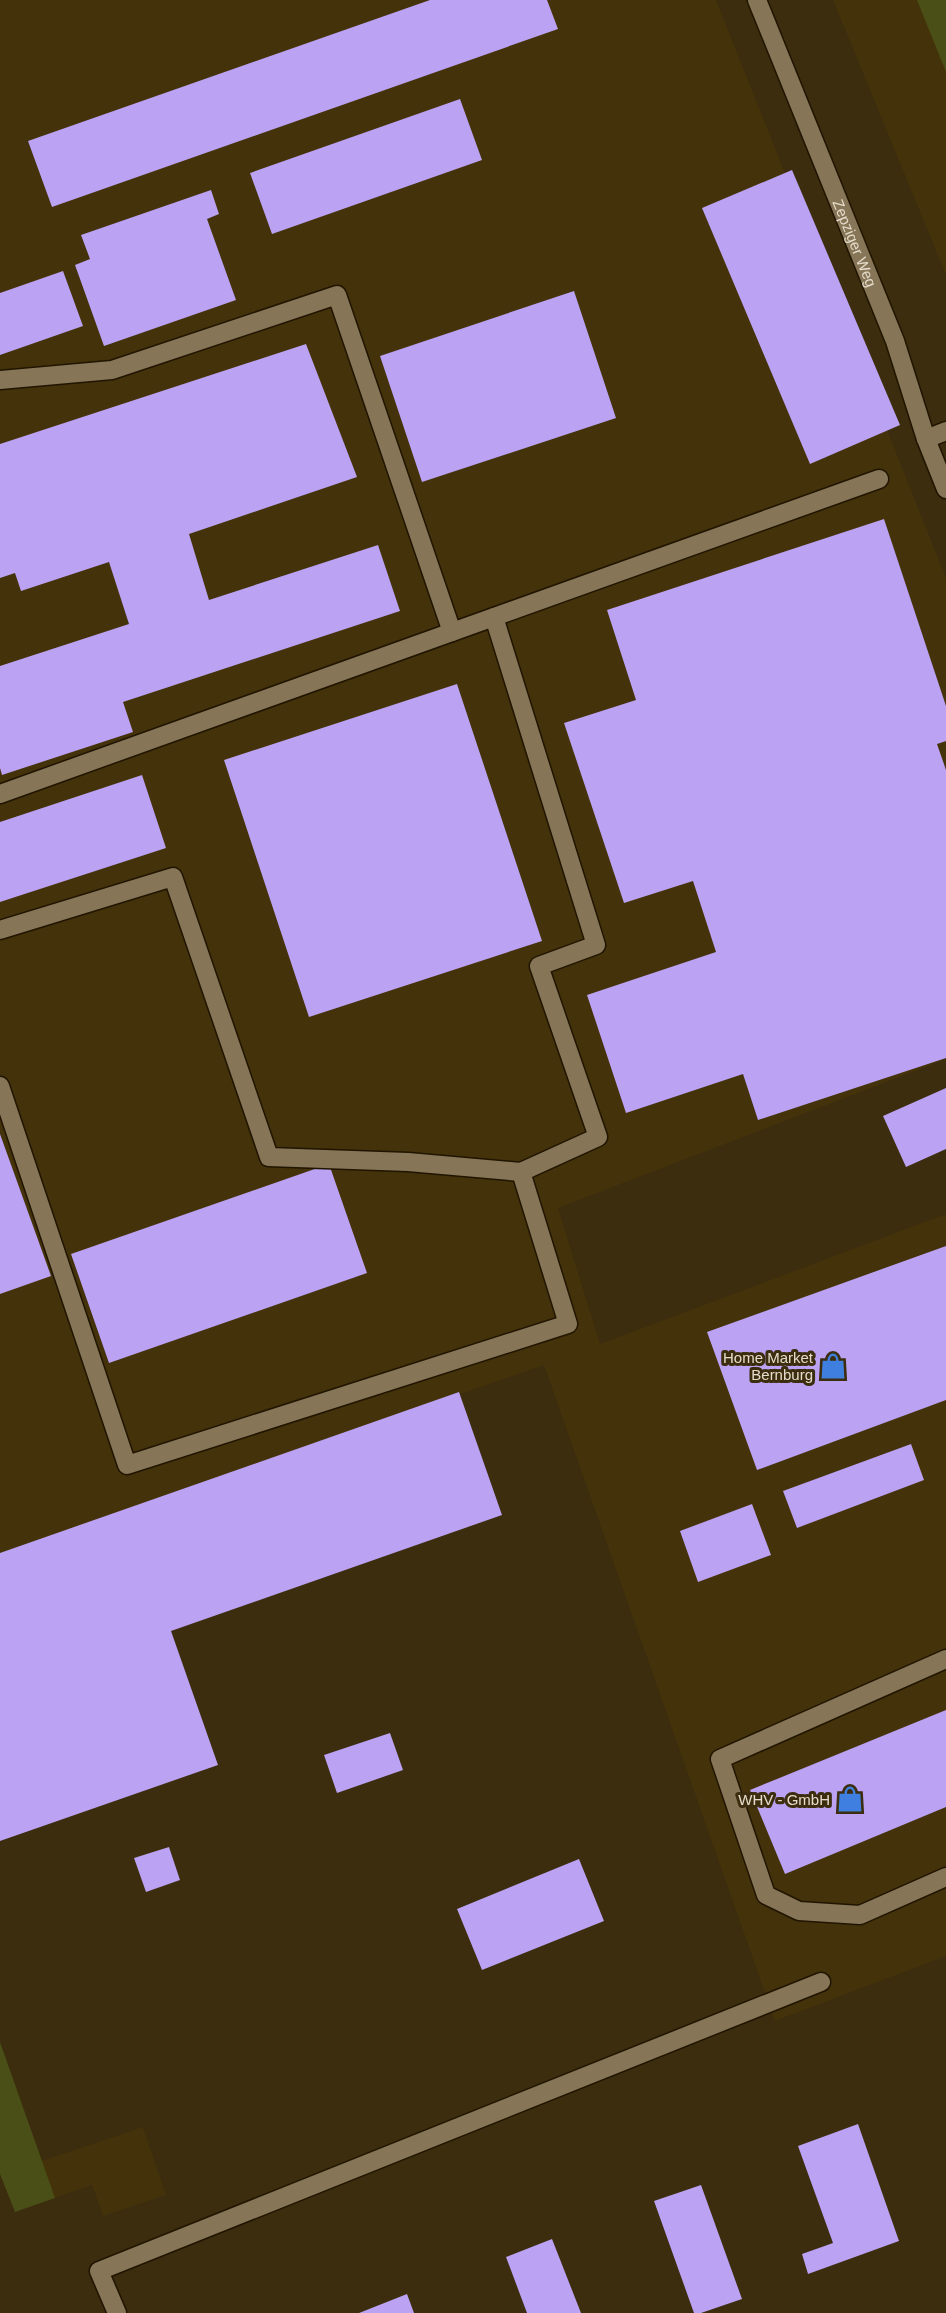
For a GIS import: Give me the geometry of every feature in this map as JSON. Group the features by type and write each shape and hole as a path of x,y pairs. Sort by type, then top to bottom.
{"street":[{"name":"Zepziger Weg","path":"757,0 895,341 926,439 946,489"},
{"path":"0,380 112,370 337,295 452,632"},
{"path":"926,439 946,431"},
{"path":"0,794 879,479"},
{"path":"0,930 173,877 269,1157 408,1162 521,1172 598,1137 539,966 596,945 494,617"},
{"path":"0,1086 127,1465 568,1324 521,1172"},
{"path":"946,1659 720,1759 766,1895 798,1911 860,1915 946,1877"},
{"path":"117,2313 99,2271 821,1982"}],"shaded area":[{"path":"0,0 716,0 946,578 946,1059 558,1208 600,1344 946,1214 946,1956 775,2021 544,1365 0,1554"},
{"path":"833,0 946,0 946,275"},
{"path":"143,2127 166,2195 103,2216 92,2185 46,2201 33,2164"}],"green space":[{"path":"917,0 946,0 946,72"},
{"path":"0,2042 55,2198 15,2212 0,2174"}],"building":[{"path":"430,0 547,0 558,29 52,207 28,141"},
{"path":"460,99 482,160 272,234 250,173"},
{"path":"792,170 900,425 810,464 702,208"},
{"path":"211,190 219,214 207,219 236,300 104,346 75,265 90,259 81,235"},
{"path":"63,271 83,326 0,355 0,293"},
{"path":"574,291 616,418 422,482 380,356"},
{"path":"306,344 357,477 189,534 209,600 378,545 400,611 123,702 133,732 2,775 0,768 0,666 129,624 109,562 21,591 15,573 0,578 0,444"},
{"path":"884,519 946,706 946,741 937,744 946,770 946,1058 758,1120 743,1074 626,1113 587,995 716,952 693,881 624,903 564,723 636,700 607,610"},
{"path":"457,684 542,941 309,1017 224,760"},
{"path":"142,775 166,848 0,902 0,822"},
{"path":"946,1088 946,1149 906,1167 883,1116"},
{"path":"0,1134 51,1276 0,1294"},
{"path":"329,1164 367,1273 109,1363 71,1254"},
{"name":"Home Market Bernburg","path":"946,1246 946,1400 757,1470 707,1332"},
{"path":"459,1392 502,1515 171,1631 218,1765 0,1841 0,1553"},
{"path":"911,1444 924,1480 797,1528 783,1491"},
{"path":"752,1504 771,1555 698,1582 680,1531"},
{"name":"WHV - GmbH","path":"946,1710 946,1807 785,1874 750,1790"},
{"path":"390,1733 403,1770 337,1793 324,1755"},
{"path":"169,1847 180,1880 146,1892 134,1858"},
{"path":"579,1859 604,1921 482,1970 457,1909"},
{"path":"858,2124 899,2241 808,2274 802,2254 833,2243 798,2146"},
{"path":"701,2185 742,2299 701,2313 694,2313 654,2201"},
{"path":"552,2239 581,2313 527,2313 506,2257"},
{"path":"407,2294 414,2313 359,2313"}],"place":[{"name":"Home Market Bernburg","path":"833,1366"},
{"name":"WHV - GmbH","path":"850,1799"}]}
